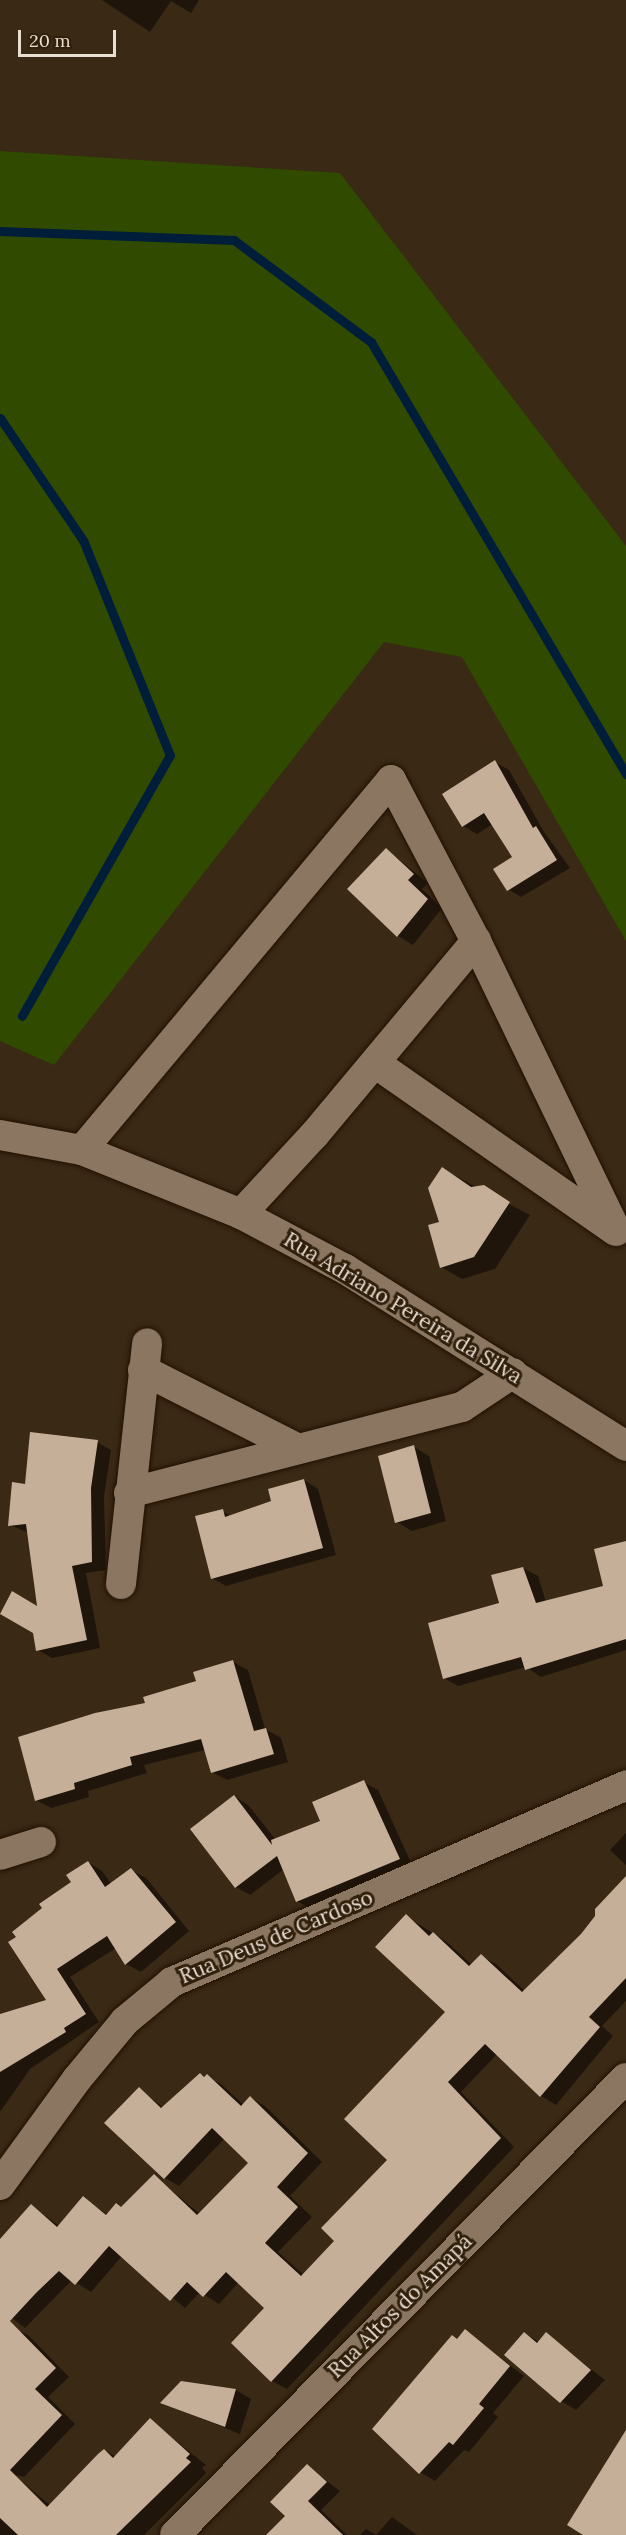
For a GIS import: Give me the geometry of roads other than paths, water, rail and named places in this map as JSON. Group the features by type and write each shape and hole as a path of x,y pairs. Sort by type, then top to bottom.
{"street":[{"path":"82,1150 392,780 476,941 621,1234"},
{"path":"241,1215 375,1063 476,941"},
{"path":"375,1063 621,1234"},
{"name":"Rua Adriano Pereira da Silva","path":"0,1135 82,1150 241,1215 345,1269 513,1372 626,1446"},
{"path":"121,1584 145,1357 297,1448"},
{"path":"129,1493 462,1407 513,1372"},
{"name":"Rua Deus de Cardoso","path":"0,2185 77,2079 125,2021 172,1982 626,1786"},
{"path":"0,1855 41,1842"},
{"name":"Rua Altos do Amapá","path":"175,2535 626,2078"}],"waterway":[{"path":"0,231 234,240 371,342 626,774"},
{"path":"0,418 83,540 170,755 22,1016"}]}
